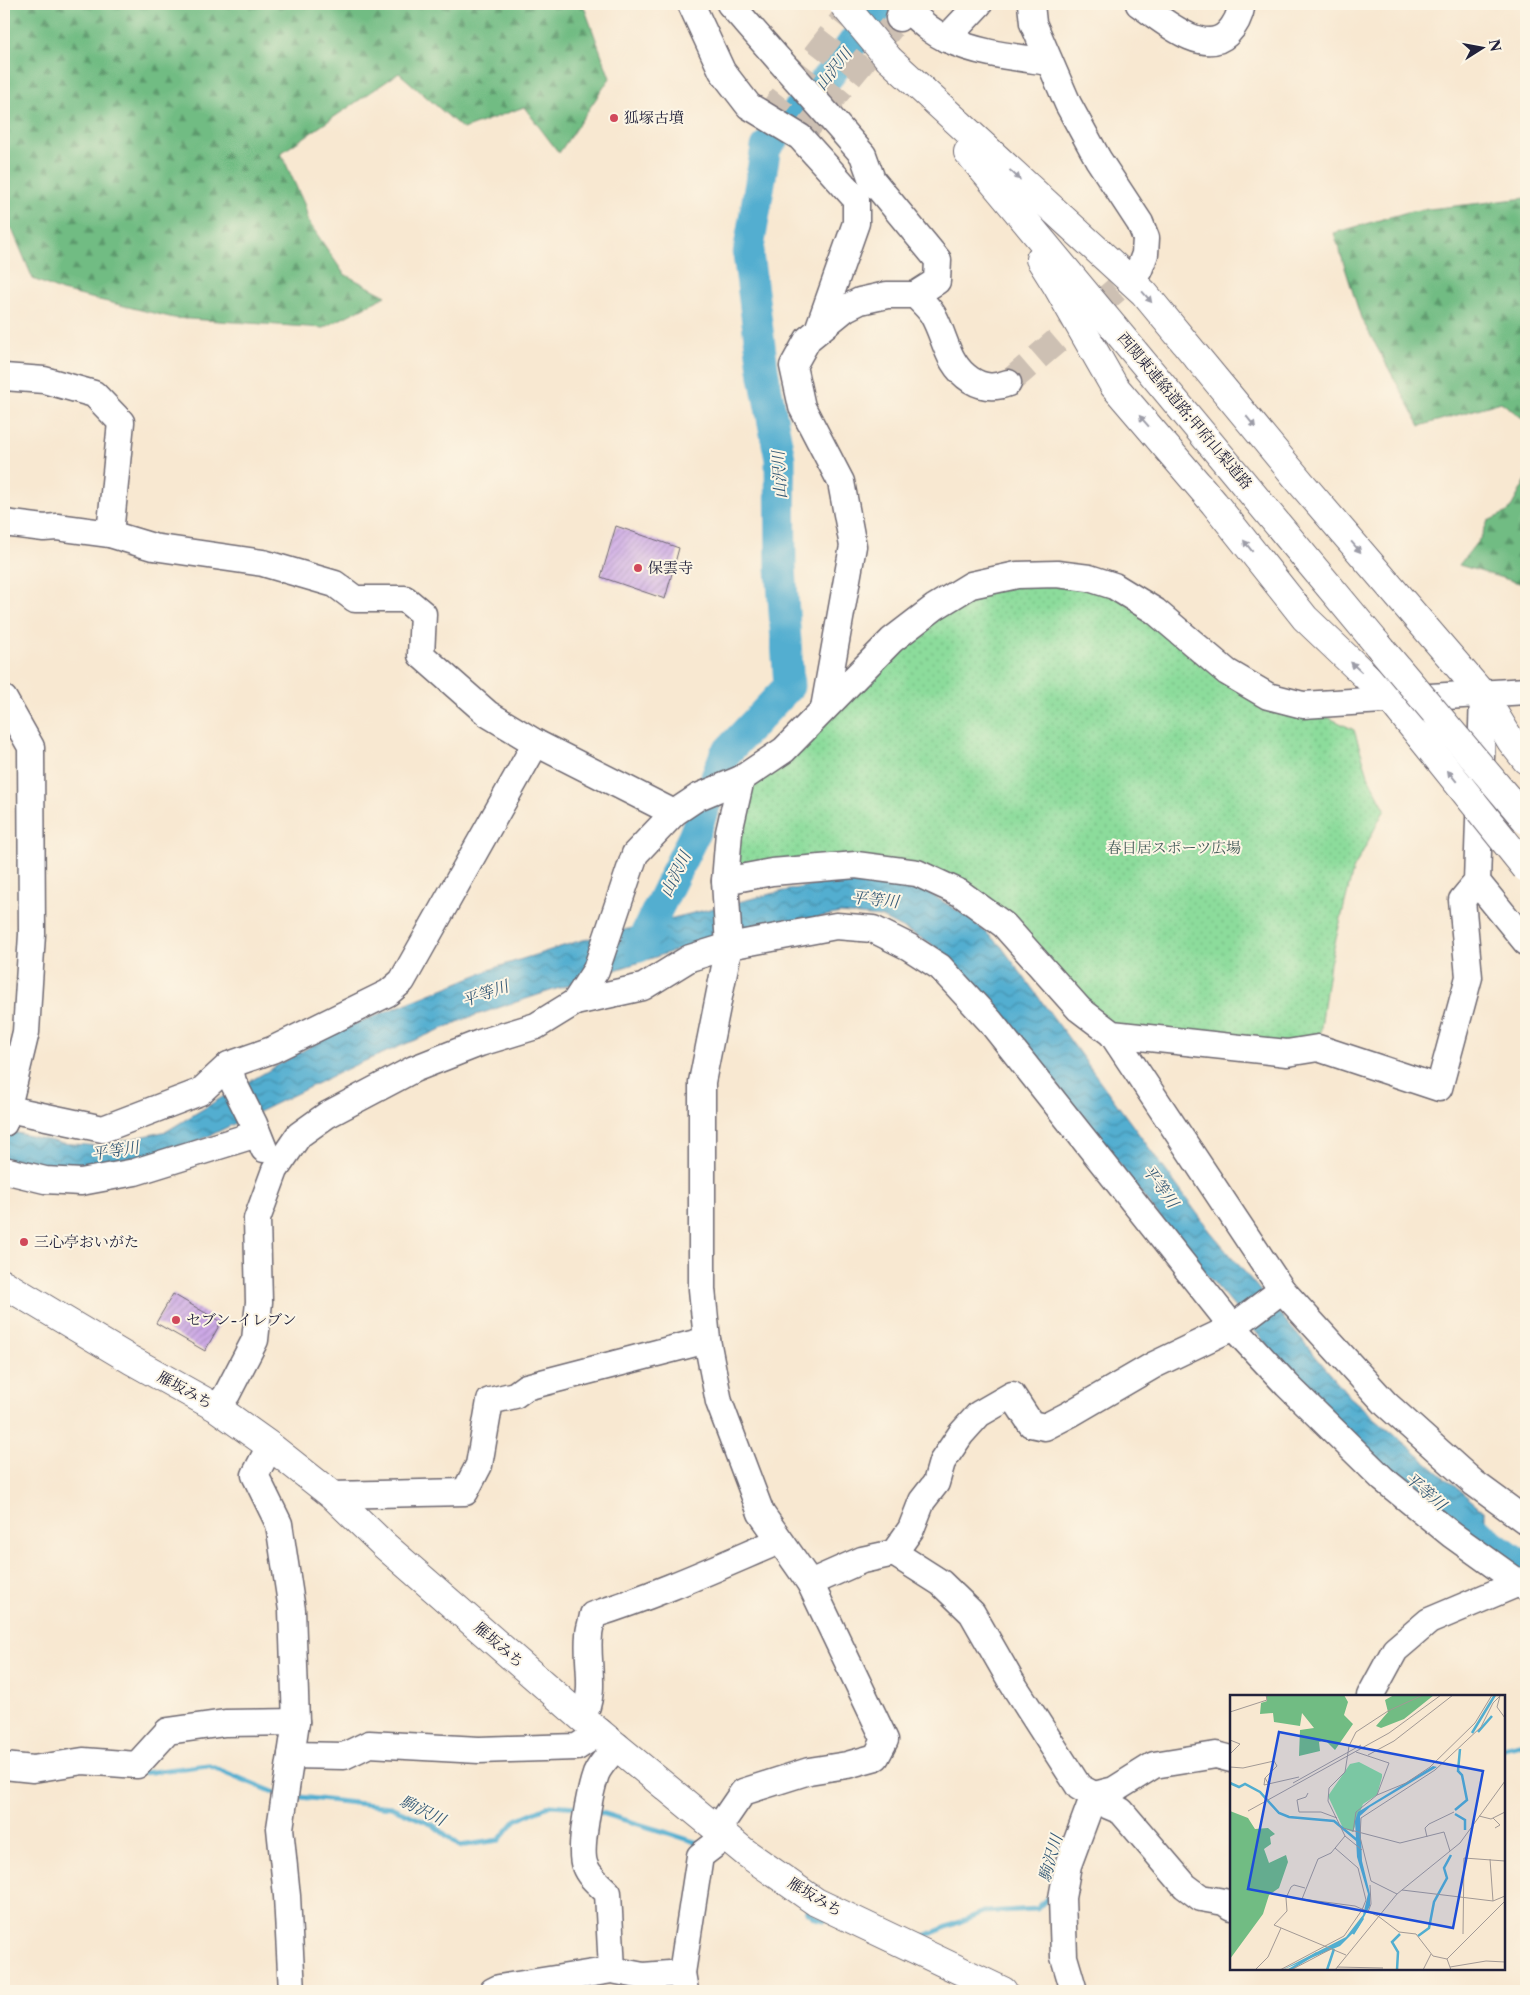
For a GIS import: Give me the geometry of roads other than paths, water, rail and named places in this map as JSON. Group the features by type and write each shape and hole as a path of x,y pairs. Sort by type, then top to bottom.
{"highway":[{"name":"西関東連絡道路;甲府山梨道路","path":"843,4 1526,820"},
{"path":"889,59 1144,293 1301,483 1483,695 1518,750"},
{"path":"971,155 1057,286 1114,386 1214,503 1305,618 1391,700 1526,868"},
{"name":"雁坂みち","path":"4,1284 131,1360 217,1408 270,1446 332,1495 384,1545 600,1732 711,1843 746,1853 816,1902 1003,1991"}],"street":[{"path":"691,4 722,71 749,106 800,137 856,199 856,223 818,330"},
{"path":"730,4 862,155 872,180 938,260 937,281 915,295 887,295 860,300 836,315 808,339 793,366 802,407 842,482 853,546 824,708"},
{"path":"946,39 979,4"},
{"path":"1031,4 1033,24 1068,104 1098,159 1140,223 1146,238 1145,254 1139,270"},
{"path":"1139,4 1184,35 1207,42 1222,38 1236,25 1242,4"},
{"path":"901,9 946,39 986,53 1049,62"},
{"path":"915,295 933,314 950,356 964,375 977,383 994,388 1008,383"},
{"path":"4,377 44,380 94,394 121,422 110,534"},
{"path":"4,524 44,528 56,526 110,534 153,547 263,563 335,584 355,599 406,599 423,614 421,655 488,714 536,743 674,813"},
{"path":"575,1002 596,970 635,854 674,813 698,798 737,781 784,750 892,640 935,607 971,585 1018,575 1057,574 1088,578 1114,586 1155,611 1227,672 1268,696 1303,705 1526,691"},
{"path":"1112,1034 1288,1053 1318,1048 1438,1088 1469,977 1462,900 1477,882 1483,695"},
{"path":"4,699 31,747 32,860 32,934 26,1032 5,1114 103,1129 200,1092 272,1050 388,993 402,981 536,743"},
{"path":"493,1991 498,1988 612,1970 684,1982 711,1843 743,1792 809,1772 876,1757 885,1740 810,1583 760,1513 719,1402 707,1340 702,1289 702,1082 728,946 725,881 729,832 737,781"},
{"path":"725,881 772,872 856,865 917,873 960,893 1004,925 1079,1010 1112,1034 1282,1290 1386,1404 1474,1483 1526,1521"},
{"path":"1477,882 1526,942"},
{"path":"217,1408 227,1394 255,1340 259,1302 257,1219 275,1170 299,1135 327,1114 414,1069 480,1043 536,1026 575,1002 643,987 690,958 728,946 836,926 872,929 909,946 940,967 990,1021 1233,1328 1287,1385 1383,1479 1452,1535 1523,1585"},
{"path":"231,1073 275,1170"},
{"path":"4,1170 45,1180 81,1182 135,1172 256,1129"},
{"path":"894,1554 912,1529 922,1501 936,1483 942,1462 961,1434 980,1414 1012,1395 1031,1424 1045,1427 1154,1365 1233,1328 1282,1290"},
{"path":"332,1495 465,1492 479,1465 490,1401 515,1395 526,1388 707,1340"},
{"path":"270,1446 255,1475 279,1524 292,1610 296,1722 280,1828 287,1896 292,1991"},
{"path":"612,1970 608,1893 584,1866 583,1848 588,1809 596,1773 600,1732 589,1706 588,1636 593,1615 685,1581 779,1541"},
{"path":"810,1583 862,1560 894,1554 941,1583 972,1613 1011,1681 1079,1787 1094,1795 1097,1801 1121,1811 1185,1886 1201,1898 1224,1902 1230,1906"},
{"path":"1371,1695 1395,1650 1430,1621 1523,1585"},
{"path":"4,1766 33,1769 83,1761 137,1765 168,1731 225,1723 296,1722"},
{"path":"291,1755 344,1756 369,1744 479,1750 577,1748 600,1732"},
{"path":"1094,1795 1114,1790 1154,1765 1216,1755 1230,1759"},
{"path":"1074,1991 1064,1957 1062,1898 1068,1866 1094,1795"}],"water":[{"path":"830,881 884,883 923,889 971,919 1001,946 1210,1231 1350,1397 1485,1512 1485,1556 1329,1418 1179,1242 988,996 929,942 880,917 840,913 708,940 470,1017 353,1066 170,1155 59,1172 4,1160 4,1130 61,1143 100,1146 167,1131 335,1032 497,967 579,941"}],"waterway":[{"name":"山沢川","path":"639,947 693,837 725,754 789,686 781,568 780,459 764,376 748,254 766,147 831,73 881,4"},
{"name":"平等川","path":"1451,1513 1526,1569"},
{"name":"駒沢川","path":"1505,1748 1526,1742"},
{"name":"駒沢川","path":"143,1773 208,1765 278,1794"},
{"name":"駒沢川","path":"291,1796 391,1807 433,1825 460,1846 499,1840 516,1820 551,1805 579,1807"},
{"name":"駒沢川","path":"595,1811 701,1844"},
{"name":"駒沢川","path":"922,1937 984,1912 1037,1909 1053,1892"},
{"name":"駒沢川","path":"807,1911 816,1918 824,1920"}],"tunnel":[{"path":"767,117 855,4"},
{"path":"800,137 899,18"},
{"path":"1008,383 1139,270"}],"place":[{"name":"狐塚古墳","path":"614,118"},
{"name":"保雲寺","path":"638,568"},
{"name":"三心亭おいがた","path":"24,1242"},
{"name":"セブン-イレブン","path":"176,1320"}],"park label":[{"name":"春日居スポーツ広場","path":"1174,848"}]}
